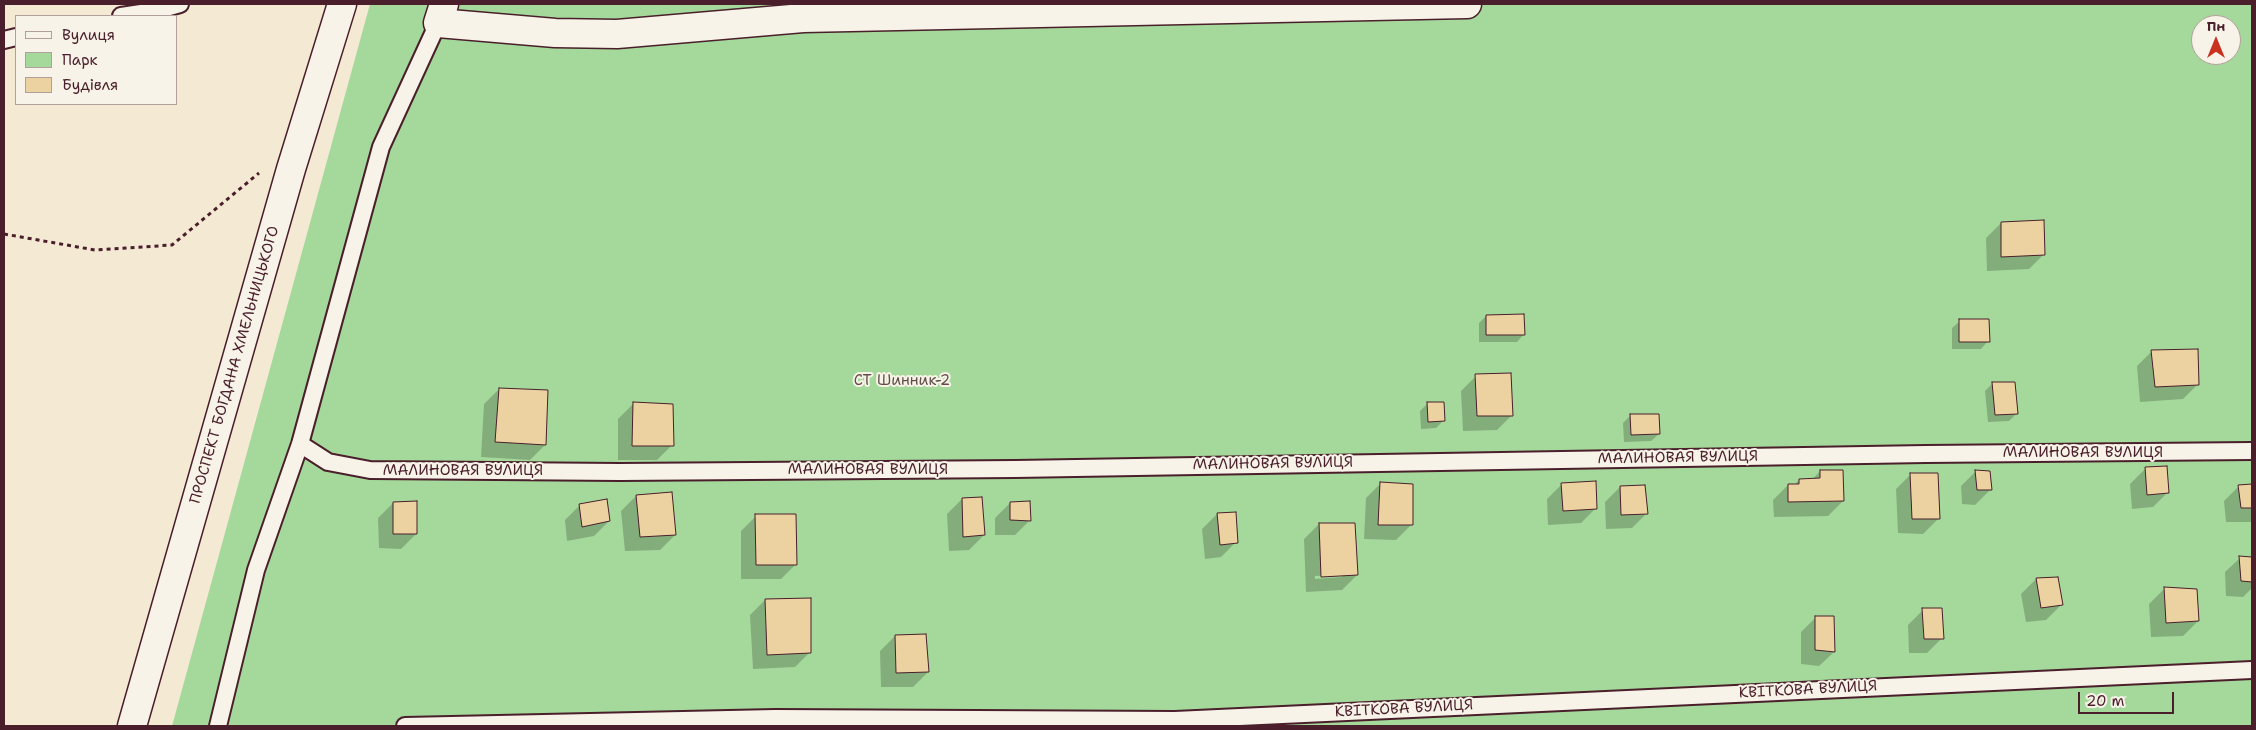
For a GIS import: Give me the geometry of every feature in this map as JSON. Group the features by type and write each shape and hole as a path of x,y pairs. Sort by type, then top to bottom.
{"street":[{"name":"ПРОСПЕКТ БОГДАНА ХМЕЛЬНИЦЬКОГО","path":"132,726 292,169 342,4"},
{"path":"441,13 555,33 617,34 804,18 1467,4"}],"lane":[{"path":"128,15 180,4"},
{"path":"218,726 256,570 300,444 382,147 441,13"},
{"name":"МАЛИНОВАЯ ВУЛИЦЯ","path":"300,444 328,462 370,470 611,472 1015,469 1906,454 2252,451"},
{"name":"КВІТКОВА ВУЛИЦЯ","path":"405,726 775,718 1175,720 2252,670"}],"path":[{"path":"4,234 95,250 172,245 256,173 292,169"}],"green space":[{"name":"СТ Шинник-2","path":"370,4 2252,4 2252,726 172,726"}],"building":[{"path":"2044,220 2045,255 2001,257 2001,222"},
{"path":"1524,314 1525,335 1486,335 1486,315"},
{"path":"1959,319 1989,319 1990,342 1959,342"},
{"path":"2198,349 2199,385 2155,387 2151,350"},
{"path":"1511,373 1513,416 1477,416 1475,374"},
{"path":"1992,382 2015,382 2018,414 1995,415"},
{"path":"499,388 548,390 546,445 495,442"},
{"path":"633,402 673,404 674,446 632,446"},
{"path":"1427,402 1444,402 1445,421 1428,422"},
{"path":"1630,414 1659,414 1660,434 1631,435"},
{"path":"2167,466 2169,493 2147,495 2145,467"},
{"path":"1820,470 1843,470 1844,501 1788,502 1788,484 1799,484 1799,479 1820,478"},
{"path":"1975,470 1990,471 1992,490 1977,490"},
{"path":"1910,473 1938,473 1940,519 1912,519"},
{"path":"1596,481 1597,509 1563,511 1561,483"},
{"path":"1380,482 1413,484 1413,525 1378,525"},
{"path":"2252,484 2252,508 2241,508 2238,485"},
{"path":"1645,485 1648,514 1621,515 1620,486"},
{"path":"672,492 676,535 640,537 636,495"},
{"path":"982,497 985,535 963,537 962,498"},
{"path":"607,499 610,521 582,527 579,504"},
{"path":"417,501 417,534 393,534 393,502"},
{"path":"1030,501 1031,521 1010,520 1010,502"},
{"path":"1236,512 1238,543 1220,545 1217,513"},
{"path":"755,514 796,514 797,565 756,565"},
{"path":"1319,523 1355,523 1358,575 1321,577"},
{"path":"2239,556 2252,557 2252,582 2241,581"},
{"path":"2058,577 2063,605 2041,608 2036,578"},
{"path":"2164,587 2197,589 2199,621 2166,623"},
{"path":"811,598 811,653 767,655 765,599"},
{"path":"1922,608 1942,608 1944,639 1924,639"},
{"path":"1815,616 1834,616 1835,652 1815,650"},
{"path":"926,634 929,672 896,673 895,635"}]}
